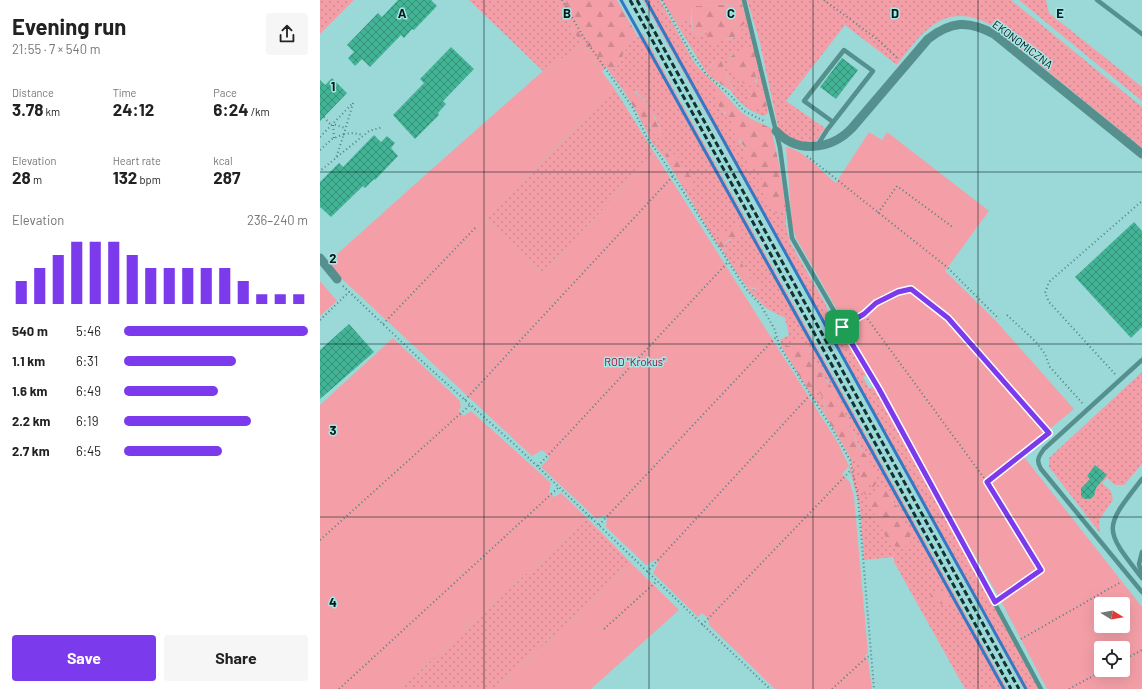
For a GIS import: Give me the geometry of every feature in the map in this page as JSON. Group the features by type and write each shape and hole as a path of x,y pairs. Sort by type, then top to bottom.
{"street":[{"name":"EKONOMICZNA","path":"775,128 792,143 803,147 817,146 843,136 918,48 938,31 956,24 969,24 980,27 994,34 1142,154"},
{"path":"320,258 337,279"}],"lane":[{"path":"744,0 780,148 792,238 879,389 1041,689"},
{"path":"1097,0 1142,34"},
{"path":"817,146 833,122 873,71 844,50 804,101 833,122"},
{"path":"1142,360 1044,449 1038,456 1037,463 1142,592"},
{"path":"1142,479 1119,509 1114,518 1112,529 1114,539 1119,549 1142,577"},
{"path":"1142,552 1140,564 1142,577"}],"path":[{"path":"562,0 584,38 633,108 647,138 746,289 760,304 774,328 780,347 850,460 858,504 874,689"},
{"path":"662,0 690,52 706,74 731,96 744,111 775,128"},
{"path":"824,0 877,39 893,53 904,66"},
{"path":"320,137 353,103 336,158"},
{"path":"324,117 332,125 345,128"},
{"path":"332,125 334,138"},
{"path":"320,171 363,135 369,131 383,127"},
{"path":"320,150 325,144 344,134 353,133 363,135"},
{"path":"792,143 947,268 999,319"},
{"path":"465,400 672,176"},
{"path":"878,213 897,186 954,228"},
{"path":"1121,380 1049,302 1045,293 1049,282 1142,201"},
{"path":"383,324 476,227"},
{"path":"537,466 728,262"},
{"path":"337,279 383,324 537,466 770,689"},
{"path":"842,327 864,314 876,303 898,292 911,289 948,318 1049,433 987,482"},
{"path":"320,320 349,292"},
{"path":"864,314 987,482 1041,570 995,602"},
{"path":"1007,315 1036,342 1045,354 1050,367 1088,409"},
{"path":"598,525 777,337"},
{"path":"647,572 810,395"},
{"path":"320,540 470,405"},
{"path":"702,625 851,469"},
{"path":"340,689 559,487"},
{"path":"604,629 657,581"},
{"path":"1016,641 1121,582"},
{"path":"1130,656 1142,650"},
{"path":"832,689 871,655"},
{"path":"1069,689 1094,675"}],"green space":[{"path":"320,0 354,0 320,34"},
{"path":"469,0 555,0 582,45 543,71"},
{"path":"555,0 617,0 638,37 629,43 616,69 606,67 602,72 582,45"},
{"path":"643,0 660,0 695,64 718,87 715,94 720,109 733,121 733,132 737,136 740,143 762,167 765,180 780,213 786,208 786,225 790,242 826,305 828,314 840,335 845,337 867,375 863,377 869,388 873,387 889,412 1039,689 1024,689 804,288"},
{"path":"662,0 741,0 742,4 691,6 691,20 676,23"},
{"path":"742,0 756,49 745,49 736,52 730,56 728,63 744,84 756,82 758,77 755,75 756,70 758,70 760,65 766,100 751,92 749,99 764,110 767,105 768,113 764,116 741,103 734,95 731,91 733,89 721,60 717,60 711,64 709,68 714,74 712,78 706,72 676,23 691,20 693,32 698,35 706,31 727,40 735,37 746,16"},
{"path":"747,0 1011,0 1142,107 1142,148 991,25 975,18 961,16 948,18 936,23 916,41 897,65 845,25 786,101 825,128 814,144 797,141 779,131 759,39"},
{"path":"1019,0 1046,0 1049,13 1142,87 1142,101"},
{"path":"742,4 747,22 740,27 743,32 740,35 713,44 707,42 705,38 708,33 706,31 698,35 693,32 691,6"},
{"path":"643,34 1007,689 965,689 894,562 894,557 864,560 860,506 848,464 853,472 850,457 862,464 862,475 866,485 869,481 866,456 859,446 838,399 828,381 824,379 805,344 786,346 782,348 780,340 789,335 785,318 766,308 748,290 747,287 756,290 756,283 752,282 740,260 736,262 734,269 723,251 725,243 730,240 731,229 721,241 716,242 673,171 689,175 671,154 667,152 665,158 653,144 636,111 642,108 651,130 658,138 662,134 655,117 647,108 646,102 637,92 623,88 623,90 606,67 616,69 629,43","holes":["880,489 887,491 899,509 905,525 910,531 903,548 898,545 876,496"]},
{"name":"ROD \"Krokus\"","path":"582,45 614,88 485,219 542,274 655,154 838,443 849,466 842,474 850,482 854,497 868,653 865,656 868,659 872,689 775,689 709,625 708,618 702,613 698,617 653,573 658,563 655,560 646,565 606,527 607,517 604,515 597,519 541,467 550,457 542,450 532,456 326,264 543,71"},
{"path":"752,46 756,49 760,65 755,75 758,78 750,86 743,83 735,76 728,63 728,59 736,52"},
{"path":"716,60 721,60 733,90 731,91 712,78 713,74 709,68"},
{"path":"631,86 634,92 642,98 654,117 662,134 658,138 651,130 650,124 641,119 642,109 636,111 623,90 623,88"},
{"path":"718,87 741,112 751,119 771,128 779,164 786,208 780,213 775,213 759,187 758,181 764,180 760,177 758,170 762,167 750,168 747,164 744,151 745,147 733,132 732,121 728,120 726,113 720,109 714,94"},
{"path":"614,88 655,154 542,274 485,219"},
{"path":"756,88 763,90 767,105 764,110 755,109 744,101 749,99 751,92"},
{"path":"869,132 882,140 887,132 989,211 945,271 996,321 1074,409 1021,453 1142,607 1142,689 1047,689 1000,599 944,502 849,330 851,325 848,321 843,320 796,238 792,224 786,147 799,152 836,183"},
{"path":"667,152 677,155 683,168 688,170 689,175 693,177 691,188 686,189 676,171 673,171 665,158"},
{"path":"740,222 742,233 737,240 732,237 725,243 723,251 716,242 721,240 719,234 731,229 731,224"},
{"path":"740,260 752,282 759,281 762,283 759,289 747,287 734,269 736,262"},
{"path":"320,281 337,301 320,316"},
{"path":"393,338 459,400 461,406 459,411 464,416 471,411 551,483 549,493 554,497 561,493 587,518 400,689 320,689 320,405"},
{"path":"797,340 805,344 824,379 834,390 858,445 866,455 878,481 873,488 869,482 866,485 870,490 865,495 856,479 862,475 859,470 862,464 850,457 824,413 822,396 818,391 810,393 782,348 792,346 791,343"},
{"path":"1142,372 1142,464 1124,485 1115,485 1107,478 1102,483 1111,491 1113,500 1099,520 1100,533 1049,467 1049,458"},
{"path":"818,391 824,401 824,413 810,393"},
{"path":"880,489 887,490 900,512 904,524 910,531 910,544 903,548 890,545 868,502"},
{"path":"587,518 632,564 495,689 400,689"},
{"path":"632,564 679,610 591,689 495,689"},
{"path":"936,591 947,593 951,596 954,602 951,605 941,604 930,596"}],"building":[{"path":"398,0 431,0 437,6 414,30 412,29 404,38 401,35 370,67 362,59 355,66 348,58 354,52 347,45 378,13 382,17"},
{"path":"451,47 474,69 443,101 446,104 438,113 439,115 415,139 393,115 424,83 420,79"},
{"path":"842,58 858,70 836,99 820,87"},
{"path":"332,78 347,93 320,121 320,80 325,85"},
{"path":"374,135 381,142 387,136 395,143 391,148 398,156 375,180 374,179 365,188 363,186 331,217 320,207 320,182 339,163 343,167"},
{"path":"1134,222 1142,231 1142,327 1131,338 1075,277"},
{"path":"349,324 374,352 320,399 320,350"},
{"path":"1095,465 1107,475 1096,488 1094,496 1090,499 1085,499 1081,496 1081,488 1090,479 1087,476"}],"waterway":[{"path":"621,0 1004,689"},
{"path":"646,0 1026,689"}],"railway":[{"path":"630,0 1011,689"},
{"path":"637,0 1019,689"}],"route":[{"path":"911,289 948,318 1049,433 987,482 1041,570 995,602 879,389 842,327 864,314 876,303 898,292 911,289"}]}
